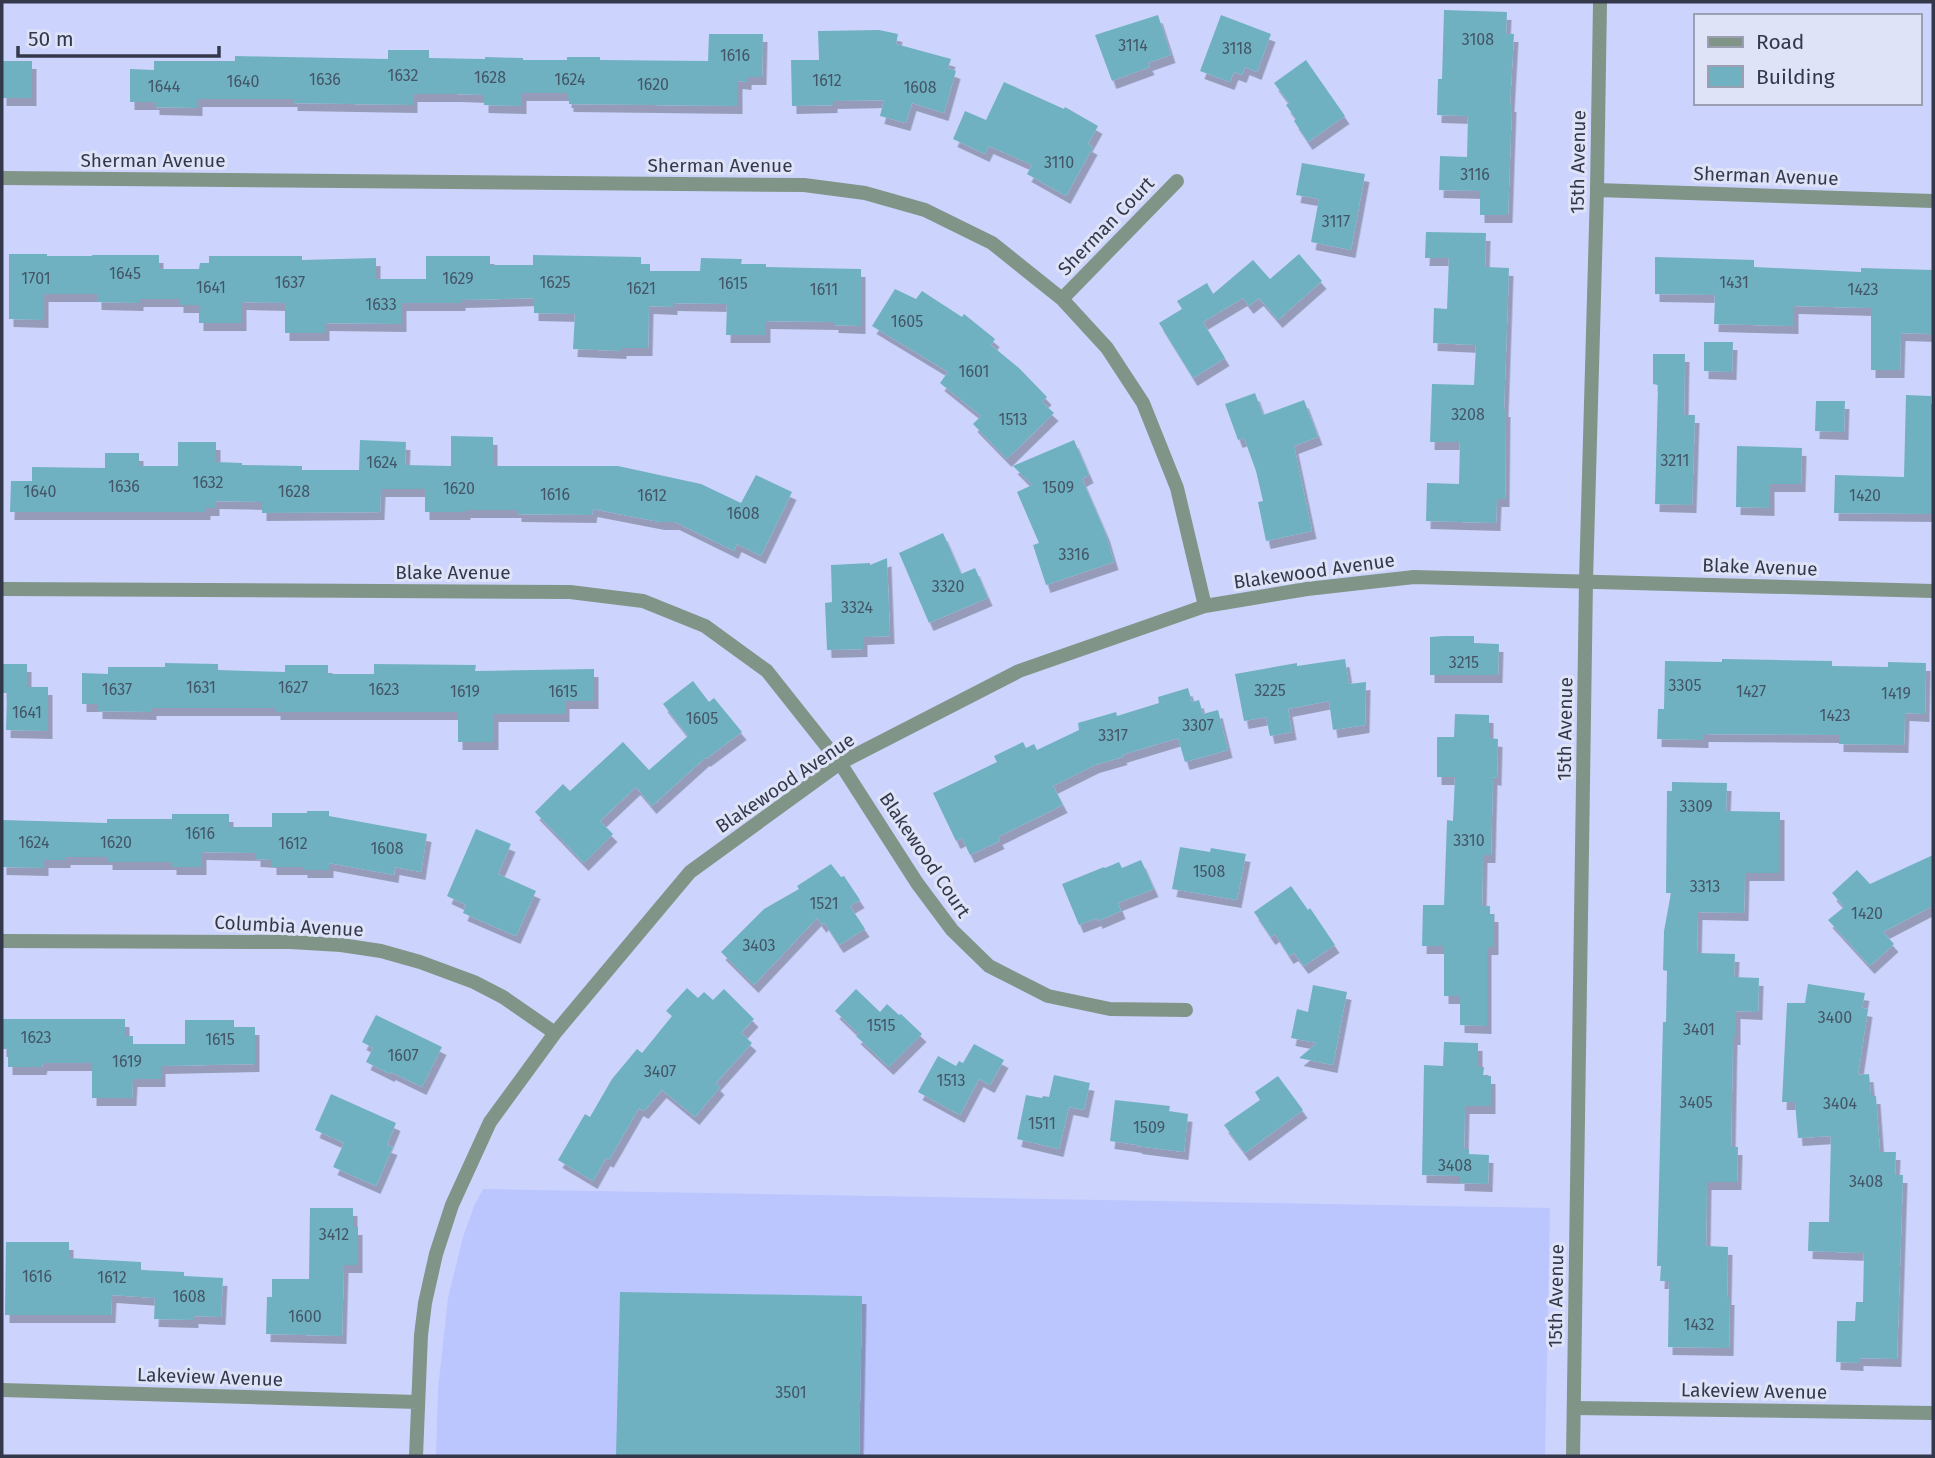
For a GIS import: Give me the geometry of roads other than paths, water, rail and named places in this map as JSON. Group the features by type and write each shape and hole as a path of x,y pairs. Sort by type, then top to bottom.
{"street":[{"name":"15th Avenue","path":"1573,1456 1586,581 1600,2"},
{"name":"Sherman Avenue","path":"2,178 804,185 865,193 925,210 992,243 1062,299 1107,348 1143,403 1177,488 1205,606"},
{"name":"Sherman Court","path":"1062,299 1177,181"},
{"name":"Sherman Avenue","path":"1597,190 1933,201"},
{"name":"Blakewood Avenue","path":"416,1456 417,1402 425,1303 436,1254 452,1205 490,1122 555,1032 690,872 840,763 1019,671 1205,606 1307,589 1414,577 1586,581"},
{"name":"Blake Avenue","path":"1586,581 1933,591"},
{"name":"Blake Avenue","path":"2,589 570,592 643,601 705,626 767,671 840,763"},
{"name":"Blakewood Court","path":"840,763 917,883 952,930 989,966 1048,996 1110,1009 1186,1010"},
{"name":"Columbia Avenue","path":"2,941 290,942 381,950 474,982 503,997 555,1032"},
{"name":"Lakeview Avenue","path":"2,1390 417,1402"},
{"name":"Lakeview Avenue","path":"1574,1408 1933,1413"}]}
